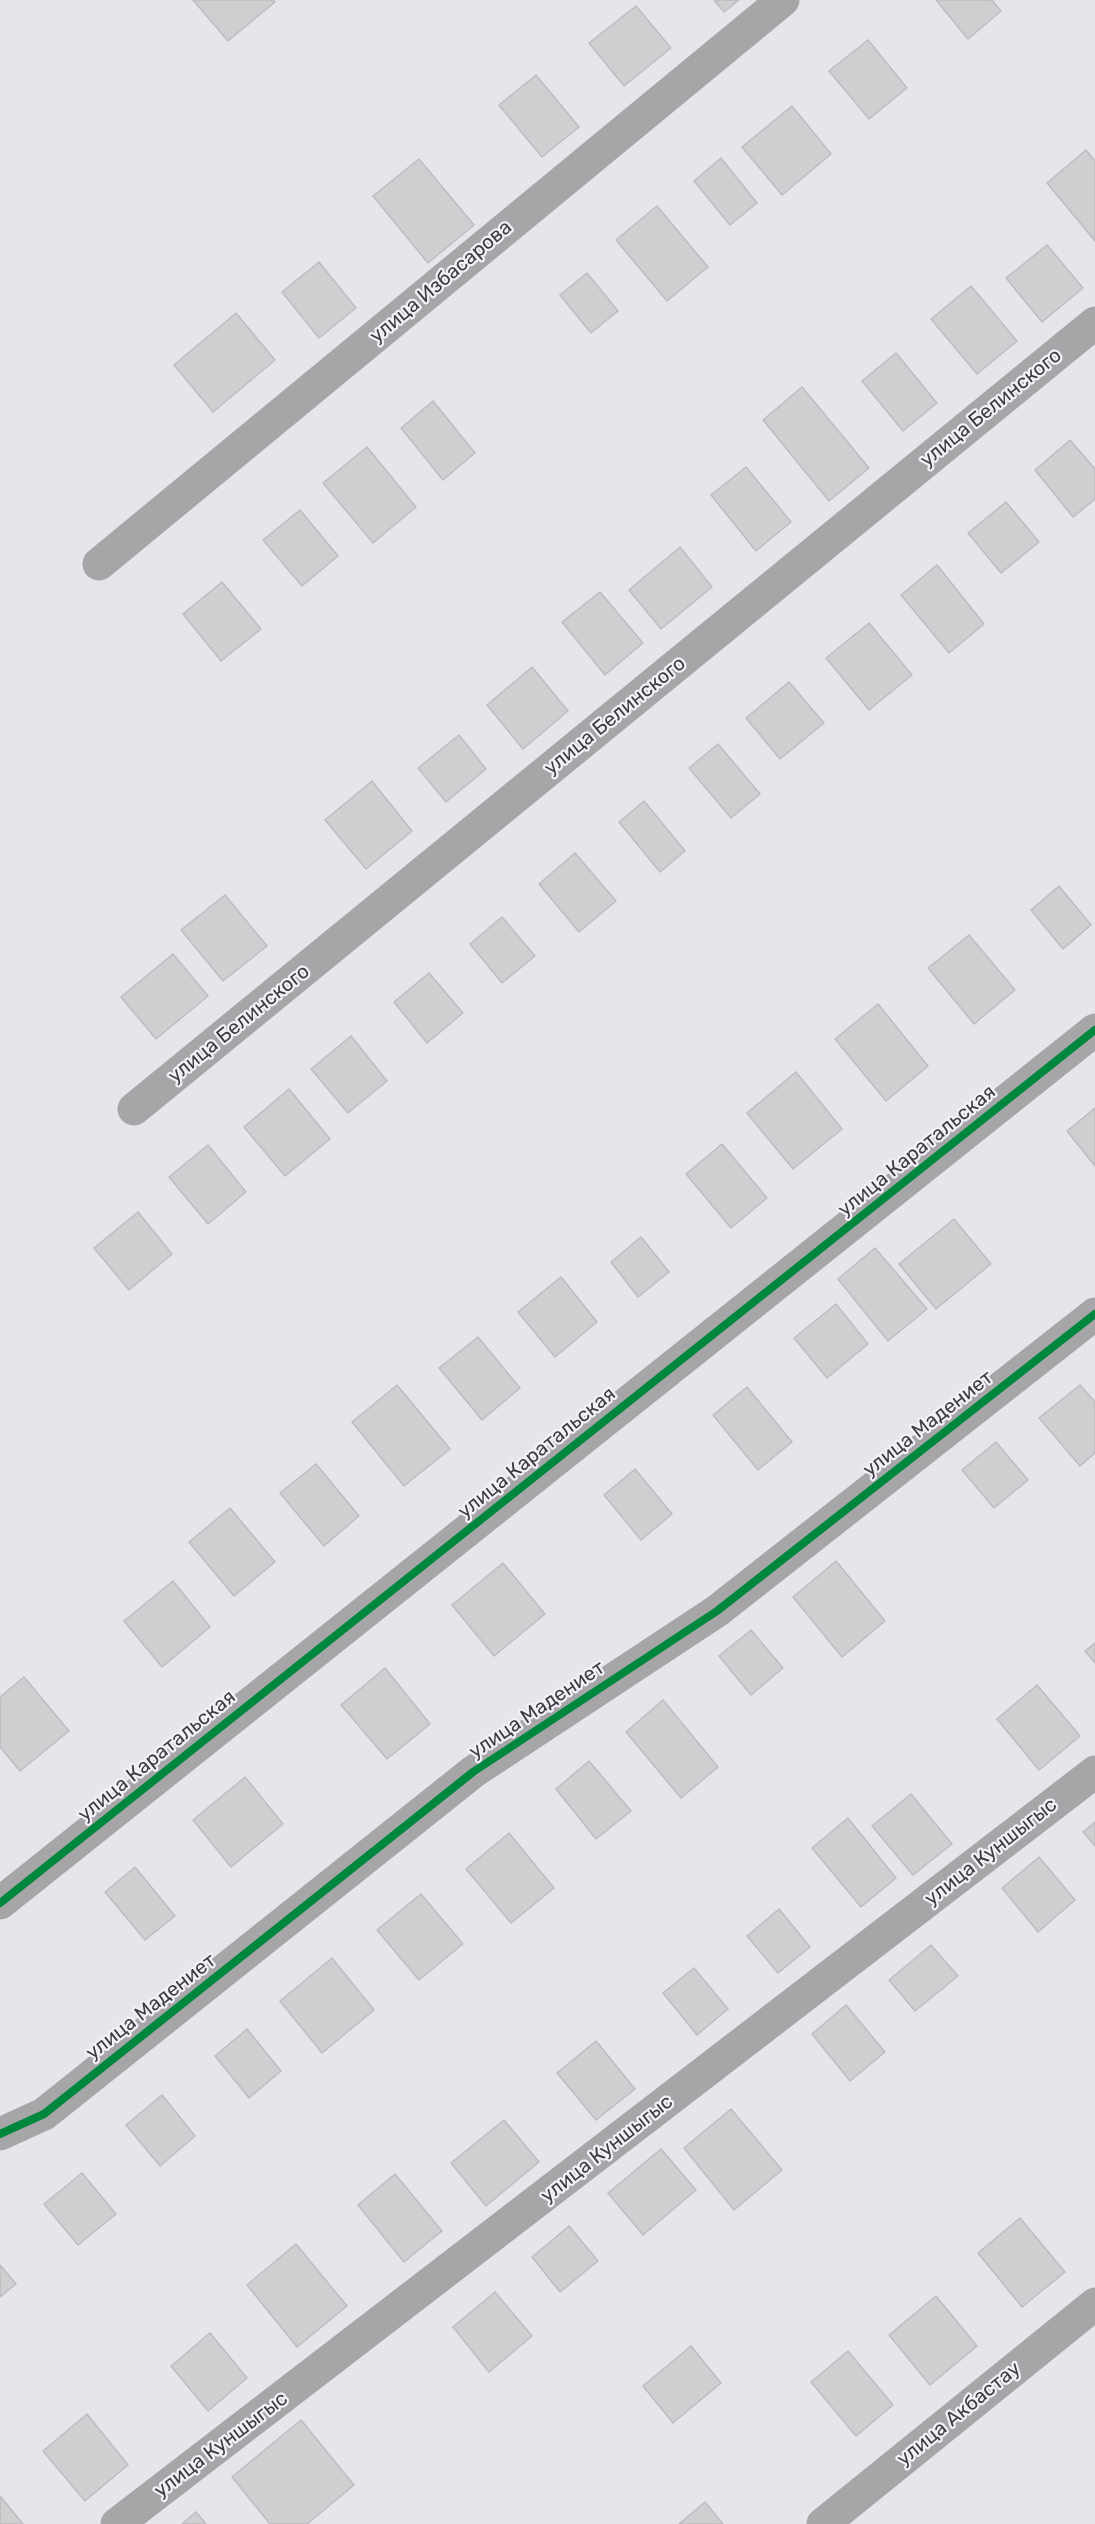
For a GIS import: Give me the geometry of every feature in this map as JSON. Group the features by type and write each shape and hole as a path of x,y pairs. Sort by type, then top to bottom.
{"street":[{"name":"улица Избасарова","path":"99,564 783,0"},
{"name":"улица Белинского","path":"134,1109 1095,323"},
{"name":"улица Каратальская","path":"0,1903 1095,1030"},
{"name":"улица Мадениет","path":"0,2134 44,2114 473,1772 717,1611 1095,1314"},
{"name":"улица Куншыгыс","path":"117,2524 1095,1772"},
{"name":"улица Акбастау","path":"823,2524 1095,2304"}],"building":[{"path":"193,0 273,0 275,2 228,41"},
{"path":"714,0 739,0 724,12"},
{"path":"936,0 992,0 1001,11 968,39"},
{"path":"636,6 671,48 624,86 589,43"},
{"path":"868,40 907,88 869,119 829,71"},
{"path":"536,75 579,127 542,157 499,105"},
{"path":"792,106 831,154 782,195 742,147"},
{"path":"1086,150 1095,161 1095,241 1047,183"},
{"path":"721,158 757,203 730,225 694,181"},
{"path":"419,159 474,225 428,263 373,196"},
{"path":"657,206 708,267 667,301 616,240"},
{"path":"1047,245 1083,288 1042,322 1006,278"},
{"path":"319,262 356,308 319,338 282,292"},
{"path":"587,273 618,311 591,333 560,295"},
{"path":"971,286 1017,341 977,374 931,319"},
{"path":"236,313 275,360 213,412 174,365"},
{"path":"896,353 937,403 903,431 862,381"},
{"path":"802,387 869,468 829,501 763,420"},
{"path":"433,401 475,453 443,480 401,428"},
{"path":"1070,440 1095,469 1095,499 1073,517 1035,470"},
{"path":"367,447 416,507 373,543 323,483"},
{"path":"746,467 791,522 756,551 711,495"},
{"path":"1006,502 1039,542 1001,573 968,533"},
{"path":"300,510 338,556 302,586 263,540"},
{"path":"680,547 712,587 661,629 629,590"},
{"path":"937,565 984,624 949,653 901,595"},
{"path":"222,582 261,629 221,661 183,614"},
{"path":"600,592 643,643 605,675 562,622"},
{"path":"869,623 912,675 869,710 826,658"},
{"path":"532,667 568,711 523,749 487,705"},
{"path":"789,682 824,723 780,759 746,718"},
{"path":"459,735 486,769 446,802 418,768"},
{"path":"718,744 760,794 731,818 689,768"},
{"path":"372,781 412,831 366,869 325,820"},
{"path":"644,801 685,851 660,872 619,822"},
{"path":"575,853 616,901 579,932 539,884"},
{"path":"1059,886 1091,925 1063,949 1031,910"},
{"path":"225,895 267,946 223,981 181,930"},
{"path":"502,917 535,956 502,983 470,944"},
{"path":"969,935 1015,990 974,1024 928,968"},
{"path":"173,954 208,996 156,1039 121,997"},
{"path":"429,973 463,1013 427,1043 394,1002"},
{"path":"878,1004 928,1066 886,1101 835,1039"},
{"path":"351,1036 387,1081 348,1113 311,1069"},
{"path":"796,1072 842,1129 793,1169 747,1113"},
{"path":"289,1089 330,1139 285,1176 244,1127"},
{"path":"1095,1108 1095,1166 1067,1131"},
{"path":"722,1144 767,1198 731,1228 686,1174"},
{"path":"208,1145 246,1192 208,1224 169,1177"},
{"path":"138,1212 172,1254 129,1290 94,1248"},
{"path":"954,1219 991,1264 936,1309 899,1264"},
{"path":"641,1237 669,1272 638,1297 611,1262"},
{"path":"875,1248 927,1309 888,1341 838,1279"},
{"path":"561,1277 597,1322 555,1357 518,1312"},
{"path":"836,1304 868,1344 827,1378 794,1338"},
{"path":"478,1337 520,1388 482,1420 439,1368"},
{"path":"397,1385 450,1449 404,1486 352,1422"},
{"path":"1080,1385 1095,1402 1095,1453 1080,1466 1039,1418"},
{"path":"747,1387 792,1442 758,1470 713,1415"},
{"path":"996,1442 1028,1480 994,1508 962,1470"},
{"path":"316,1464 359,1516 324,1546 280,1493"},
{"path":"635,1469 672,1514 641,1540 604,1495"},
{"path":"230,1508 275,1562 234,1596 189,1542"},
{"path":"836,1561 885,1621 842,1657 793,1597"},
{"path":"503,1563 545,1614 494,1656 452,1605"},
{"path":"173,1581 210,1627 162,1667 124,1621"},
{"path":"751,1630 783,1668 751,1695 719,1656"},
{"path":"1095,1643 1095,1663 1085,1651"},
{"path":"385,1668 430,1724 387,1759 341,1705"},
{"path":"24,1677 69,1731 20,1771 0,1747 0,1697"},
{"path":"1037,1685 1080,1736 1039,1770 997,1719"},
{"path":"663,1700 718,1767 681,1798 626,1732"},
{"path":"589,1761 631,1811 596,1839 556,1789"},
{"path":"245,1777 283,1824 231,1867 193,1820"},
{"path":"911,1794 952,1844 913,1875 872,1826"},
{"path":"848,1818 896,1878 861,1907 812,1848"},
{"path":"1095,1822 1095,1846 1083,1832"},
{"path":"509,1833 554,1888 511,1923 466,1869"},
{"path":"1039,1857 1075,1900 1038,1932 1002,1888"},
{"path":"135,1867 175,1916 145,1940 105,1892"},
{"path":"421,1894 463,1944 419,1980 377,1930"},
{"path":"779,1909 810,1947 778,1973 747,1936"},
{"path":"931,1945 958,1976 915,2011 889,1980"},
{"path":"332,1958 374,2010 322,2053 280,2001"},
{"path":"694,1968 728,2009 697,2035 663,1993"},
{"path":"846,2005 885,2052 850,2081 812,2034"},
{"path":"247,2029 281,2071 249,2098 215,2056"},
{"path":"596,2041 635,2089 596,2120 557,2073"},
{"path":"162,2095 195,2136 160,2166 126,2125"},
{"path":"731,2109 782,2170 734,2210 684,2148"},
{"path":"504,2120 539,2162 486,2206 451,2163"},
{"path":"661,2149 696,2190 643,2235 608,2193"},
{"path":"82,2173 116,2214 78,2245 44,2204"},
{"path":"395,2174 442,2231 404,2262 358,2205"},
{"path":"1020,2218 1065,2272 1022,2307 978,2253"},
{"path":"569,2226 598,2261 560,2292 532,2257"},
{"path":"296,2244 347,2306 297,2347 247,2285"},
{"path":"0,2265 16,2284 0,2297"},
{"path":"495,2292 532,2336 489,2372 453,2327"},
{"path":"936,2296 977,2346 930,2385 889,2335"},
{"path":"210,2333 247,2378 208,2411 171,2366"},
{"path":"691,2346 721,2383 673,2423 643,2386"},
{"path":"848,2351 893,2405 856,2436 811,2382"},
{"path":"87,2414 128,2465 85,2501 43,2451"},
{"path":"301,2420 354,2485 307,2524 270,2524 232,2477"},
{"path":"0,2496 23,2524 0,2524"},
{"path":"705,2502 723,2524 679,2524"},
{"path":"196,2512 206,2524 182,2524"}],"cycle path":[{"path":"0,1903 1095,1030"},
{"path":"0,2134 44,2114 473,1772 717,1611 1095,1314"}]}
